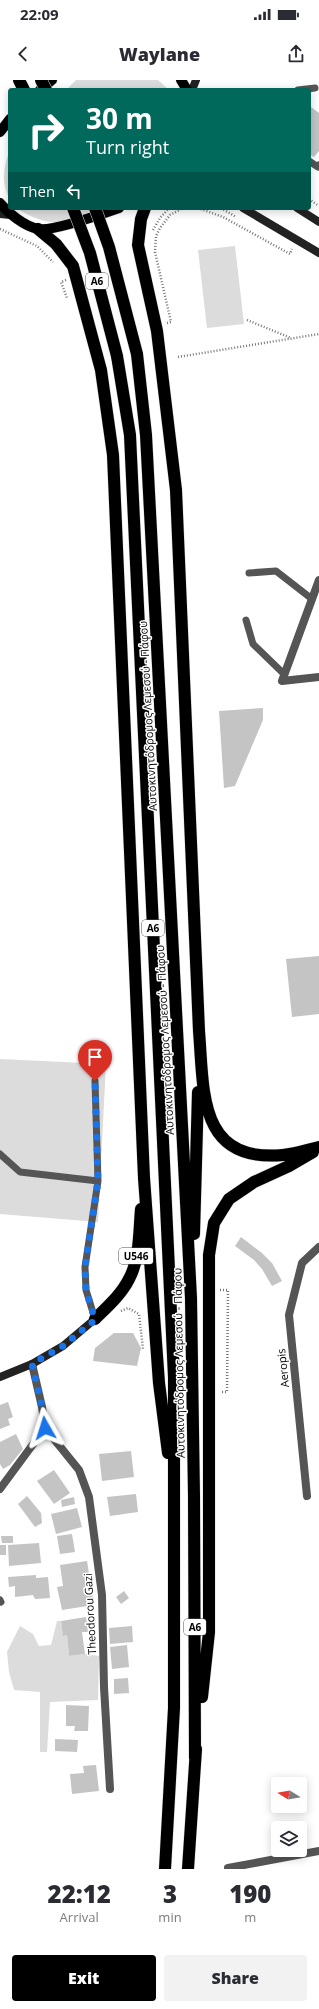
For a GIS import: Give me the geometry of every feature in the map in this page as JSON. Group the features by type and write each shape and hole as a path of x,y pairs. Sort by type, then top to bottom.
{"highway":[{"name":"Αυτοκινητόδρομος Λεμεσού - Πάφου","path":"74,210 90,253 117,356 130,435 174,1377 174,1708 165,1869"},
{"name":"Αυτοκινητόδρομος Λεμεσού - Πάφου","path":"96,210 109,247 137,354 146,443 191,1298 194,1496 195,1758"},
{"path":"144,210 141,219 138,245 157,331 176,490 199,1031 205,1102 215,1130 230,1146 256,1155 284,1155 319,1148"},
{"path":"38,229 56,244 73,266 101,370 113,455 144,1178 159,1383 175,1501"},
{"path":"191,1298 197,1184 199,1031"},
{"path":"195,1758 209,1632 209,1254 214,1223 229,1199 254,1182 289,1166 319,1148"},
{"name":"U546","path":"95,1320 117,1298 130,1279 136,1259 144,1178"},
{"name":"A6","path":"188,1869 195,1758"}],"main road":[{"path":"42,88 52,80"},
{"path":"0,132 8,122"},
{"path":"0,203 5,214 38,229 66,226 113,210"},
{"path":"246,210 319,253"},
{"path":"300,210 319,222"},
{"name":"U546","path":"0,1377 32,1364 63,1346 95,1320"}],"street":[{"path":"319,580 283,677 319,677"},
{"name":"Aeropis","path":"307,1496 289,1315 302,1263 319,1246"},
{"path":"0,1488 45,1428 42,1407 32,1364"},
{"name":"Theodorou Gazi","path":"45,1428 79,1470 89,1497 102,1595 104,1687 110,1789"},
{"path":"228,1868 319,1851"}],"lane":[{"path":"311,88 315,88"},
{"path":"311,162 318,167 319,165"},
{"path":"248,572 276,571 312,599"},
{"path":"246,620 253,644 283,677"},
{"path":"95,1081 98,1181 85,1267 86,1290 95,1320"},
{"path":"0,1154 20,1172 98,1181"}],"path":[{"path":"152,235 160,218 167,210"},
{"path":"171,322 155,252 156,236 170,215 179,210"},
{"path":"204,210 223,216 290,254 292,249"},
{"path":"0,229 37,246 55,264"},
{"path":"63,275 67,280 61,282 67,298"},
{"path":"247,320 292,338"},
{"path":"178,357 319,334"},
{"path":"220,1282 220,1298"},
{"path":"220,1290 228,1290 227,1392 221,1392"},
{"path":"116,1315 128,1308 139,1314 143,1353"}],"shaded area":[{"path":"76,80 158,80 167,88 68,88"},
{"path":"8,156 8,196 4,182"},
{"path":"20,210 95,210 58,222 40,220"},
{"path":"235,246 244,324 207,328 198,250"},
{"path":"0,1059 106,1064 98,1222 0,1214"},
{"path":"57,1621 61,1621 63,1635 67,1635 69,1656 85,1654 99,1656 98,1700 50,1702 47,1752 40,1752 40,1692 14,1690 9,1672 7,1652 20,1626 33,1634 39,1646 51,1645"}],"building":[{"path":"311,107 319,113 319,151 314,157 311,155"},
{"path":"263,708 263,720 235,786 224,788 219,711"},
{"path":"319,956 319,1014 292,1017 286,959"},
{"path":"241,1237 262,1253 272,1263 282,1281 272,1286 262,1269 254,1260 235,1246"},
{"path":"114,1333 133,1333 141,1348 137,1366 93,1361 95,1348"},
{"path":"8,1402 13,1417 8,1419 10,1425 0,1429 0,1405"},
{"path":"16,1434 23,1449 10,1465 3,1469 0,1464 0,1442"},
{"path":"131,1451 134,1477 102,1481 99,1454"},
{"path":"54,1470 70,1493 54,1504 37,1481"},
{"path":"136,1494 138,1512 110,1516 107,1497"},
{"path":"27,1496 41,1513 42,1523 35,1527 18,1504"},
{"path":"74,1497 75,1504 62,1507 61,1500"},
{"path":"77,1508 82,1527 56,1534 51,1514"},
{"path":"72,1534 75,1552 60,1554 57,1536"},
{"path":"1,1536 13,1536 13,1543 2,1543"},
{"path":"39,1543 41,1563 9,1566 8,1545"},
{"path":"0,1545 6,1545 6,1555 0,1555"},
{"path":"87,1561 94,1605 62,1610 57,1587 63,1586 60,1565"},
{"path":"36,1575 36,1578 48,1577 50,1598 35,1599 33,1595 15,1597 15,1586 9,1587 8,1577"},
{"path":"124,1591 129,1598 121,1604 116,1597"},
{"path":"86,1617 88,1632 82,1632 85,1654 69,1656 67,1635 63,1636 61,1621"},
{"path":"132,1626 133,1642 110,1644 109,1628"},
{"path":"127,1645 129,1667 112,1669 110,1647"},
{"path":"128,1678 129,1693 114,1694 114,1679"},
{"path":"66,1705 89,1706 88,1731 74,1731 75,1726 66,1726"},
{"path":"55,1739 78,1740 77,1752 55,1751"},
{"path":"96,1765 99,1791 72,1794 70,1774 84,1773 83,1766"}],"route":[{"path":"45,1428 42,1407 32,1364 63,1346 95,1320 86,1290 85,1267 98,1181 95,1081"}]}
